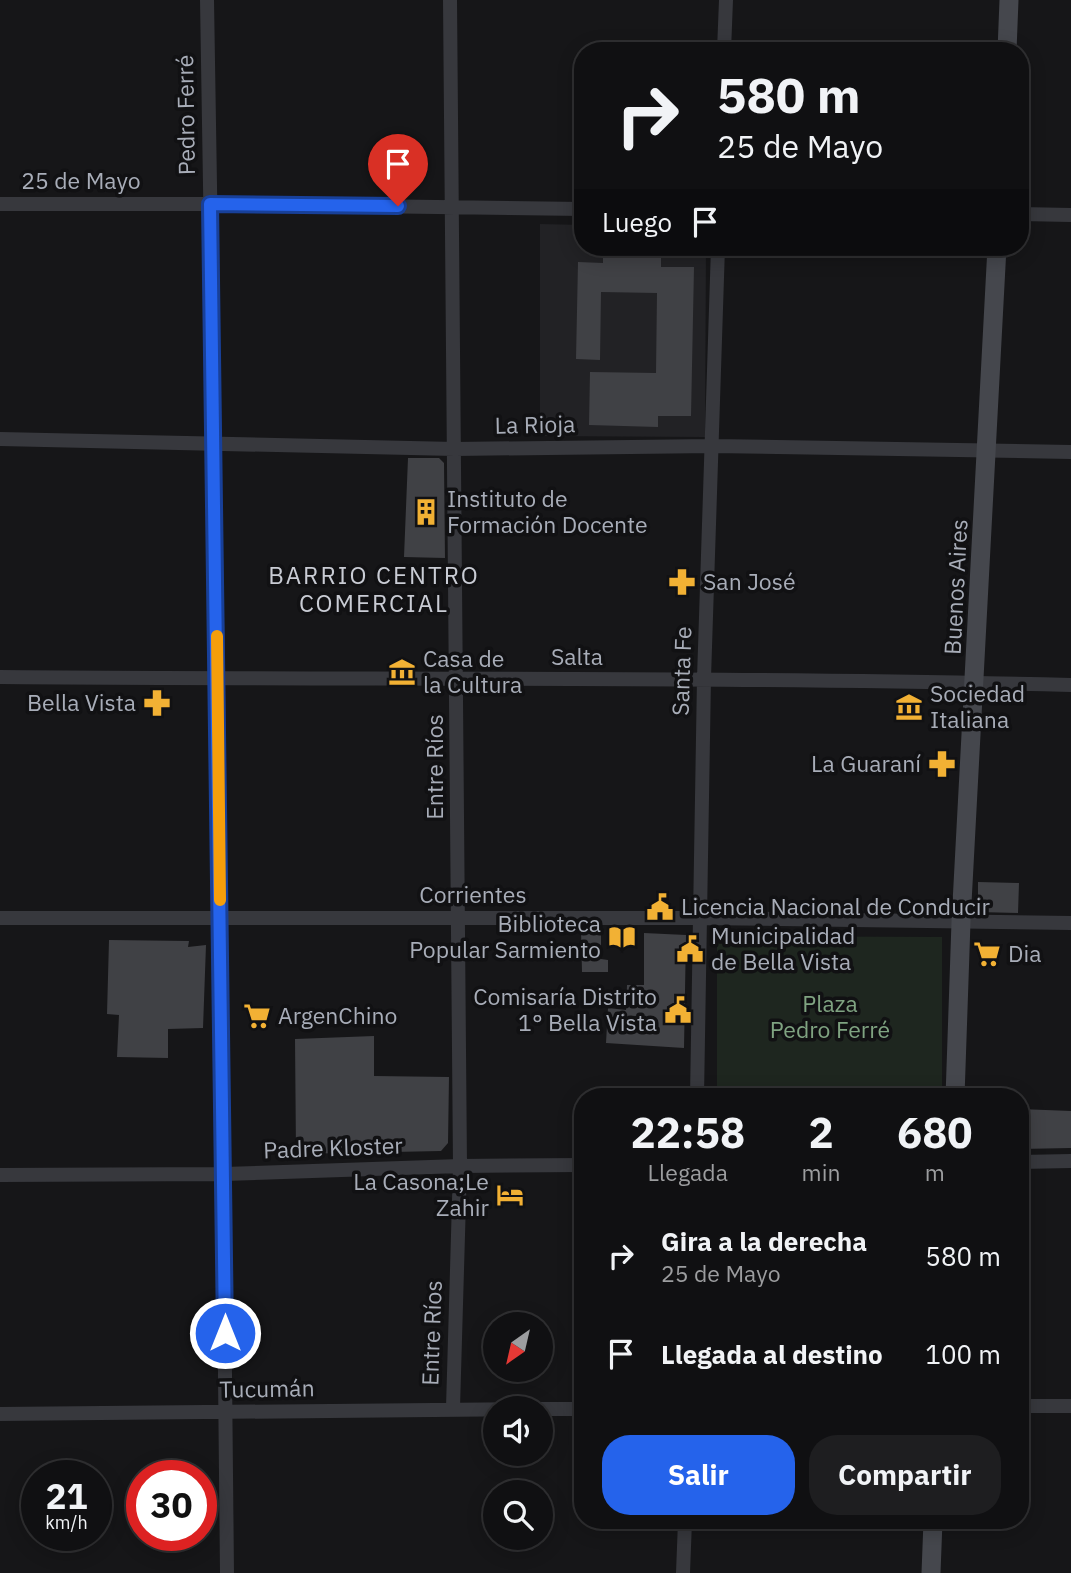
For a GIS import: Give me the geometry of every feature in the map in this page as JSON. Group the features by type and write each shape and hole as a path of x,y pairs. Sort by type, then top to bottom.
{"street":[{"name":"Pedro Ferré","path":"207,0 218,679 227,1573"},
{"name":"Entre Ríos","path":"450,0 460,1166 453,1408"},
{"path":"724,42 726,0"},
{"path":"1007,42 1009,0"},
{"name":"25 de Mayo","path":"0,204 574,209"},
{"path":"1029,214 1071,215"},
{"name":"Santa Fe","path":"697,1088 704,678 718,256"},
{"name":"Buenos Aires","path":"955,1088 961,922 998,256"},
{"name":"La Rioja","path":"0,439 455,449 712,446 1071,452"},
{"name":"Salta","path":"0,677 457,680 704,678 1071,685"},
{"name":"Corrientes","path":"0,918 700,918 1071,923"},
{"path":"1029,1162 1071,1161"},
{"name":"Padre Kloster","path":"0,1175 224,1174 460,1166 574,1166"},
{"path":"1029,1406 1071,1406"},
{"name":"Tucumán","path":"0,1415 483,1408"},
{"path":"553,1409 574,1409"},
{"path":"683,1573 685,1529"},
{"path":"931,1573 933,1529"}],"shaded area":[{"path":"540,224 574,225 574,256 706,256 705,437 540,436"}],"green space":[{"name":"Plaza Pedro Ferré","path":"717,936 942,937 942,1088 717,1088"}],"building":[{"path":"603,256 661,256 661,267 694,267 691,416 658,416 658,427 589,425 590,372 656,373 657,293 601,292 600,360 576,359 578,262 603,263"},
{"name":"Instituto de Formación Docente","path":"408,458 439,458 444,463 445,558 404,557"},
{"path":"978,882 1019,883 1018,913 978,912"},
{"name":"Biblioteca Popular Sarmiento","path":"601,929 601,959 608,960 608,972 582,972 581,930"},
{"path":"644,933 686,935 684,1048 606,1043 608,1008 626,1010 627,985 644,985"},
{"path":"109,940 189,941 188,947 206,945 203,1028 168,1029 168,1058 117,1057 119,1015 107,1014"},
{"path":"374,1036 374,1076 449,1077 448,1143 441,1151 296,1154 295,1039"},
{"path":"1029,1109 1071,1111 1071,1148 1029,1149"}],"slow traffic":[{"path":"217,636 220,900"}],"place":[{"name":"Instituto de Formación Docente","path":"426,512"},
{"name":"San José","path":"682,582"},
{"name":"Casa de la Cultura","path":"402,672"},
{"name":"Bella Vista","path":"157,703"},
{"name":"Sociedad Italiana","path":"909,707"},
{"name":"La Guaraní","path":"942,764"},
{"name":"Licencia Nacional de Conducir","path":"660,907"},
{"name":"Biblioteca Popular Sarmiento","path":"622,937"},
{"name":"Municipalidad de Bella Vista","path":"690,949"},
{"name":"Dia","path":"987,954"},
{"name":"Comisaría Distrito 1° Bella Vista","path":"678,1010"},
{"name":"ArgenChino","path":"257,1016"},
{"name":"La Casona;Le Zahir","path":"510,1195"}],"district":[{"name":"BARRIO CENTRO COMERCIAL","path":"374,590"}],"route":[{"path":"225,1333 210,204 398,206"}]}
